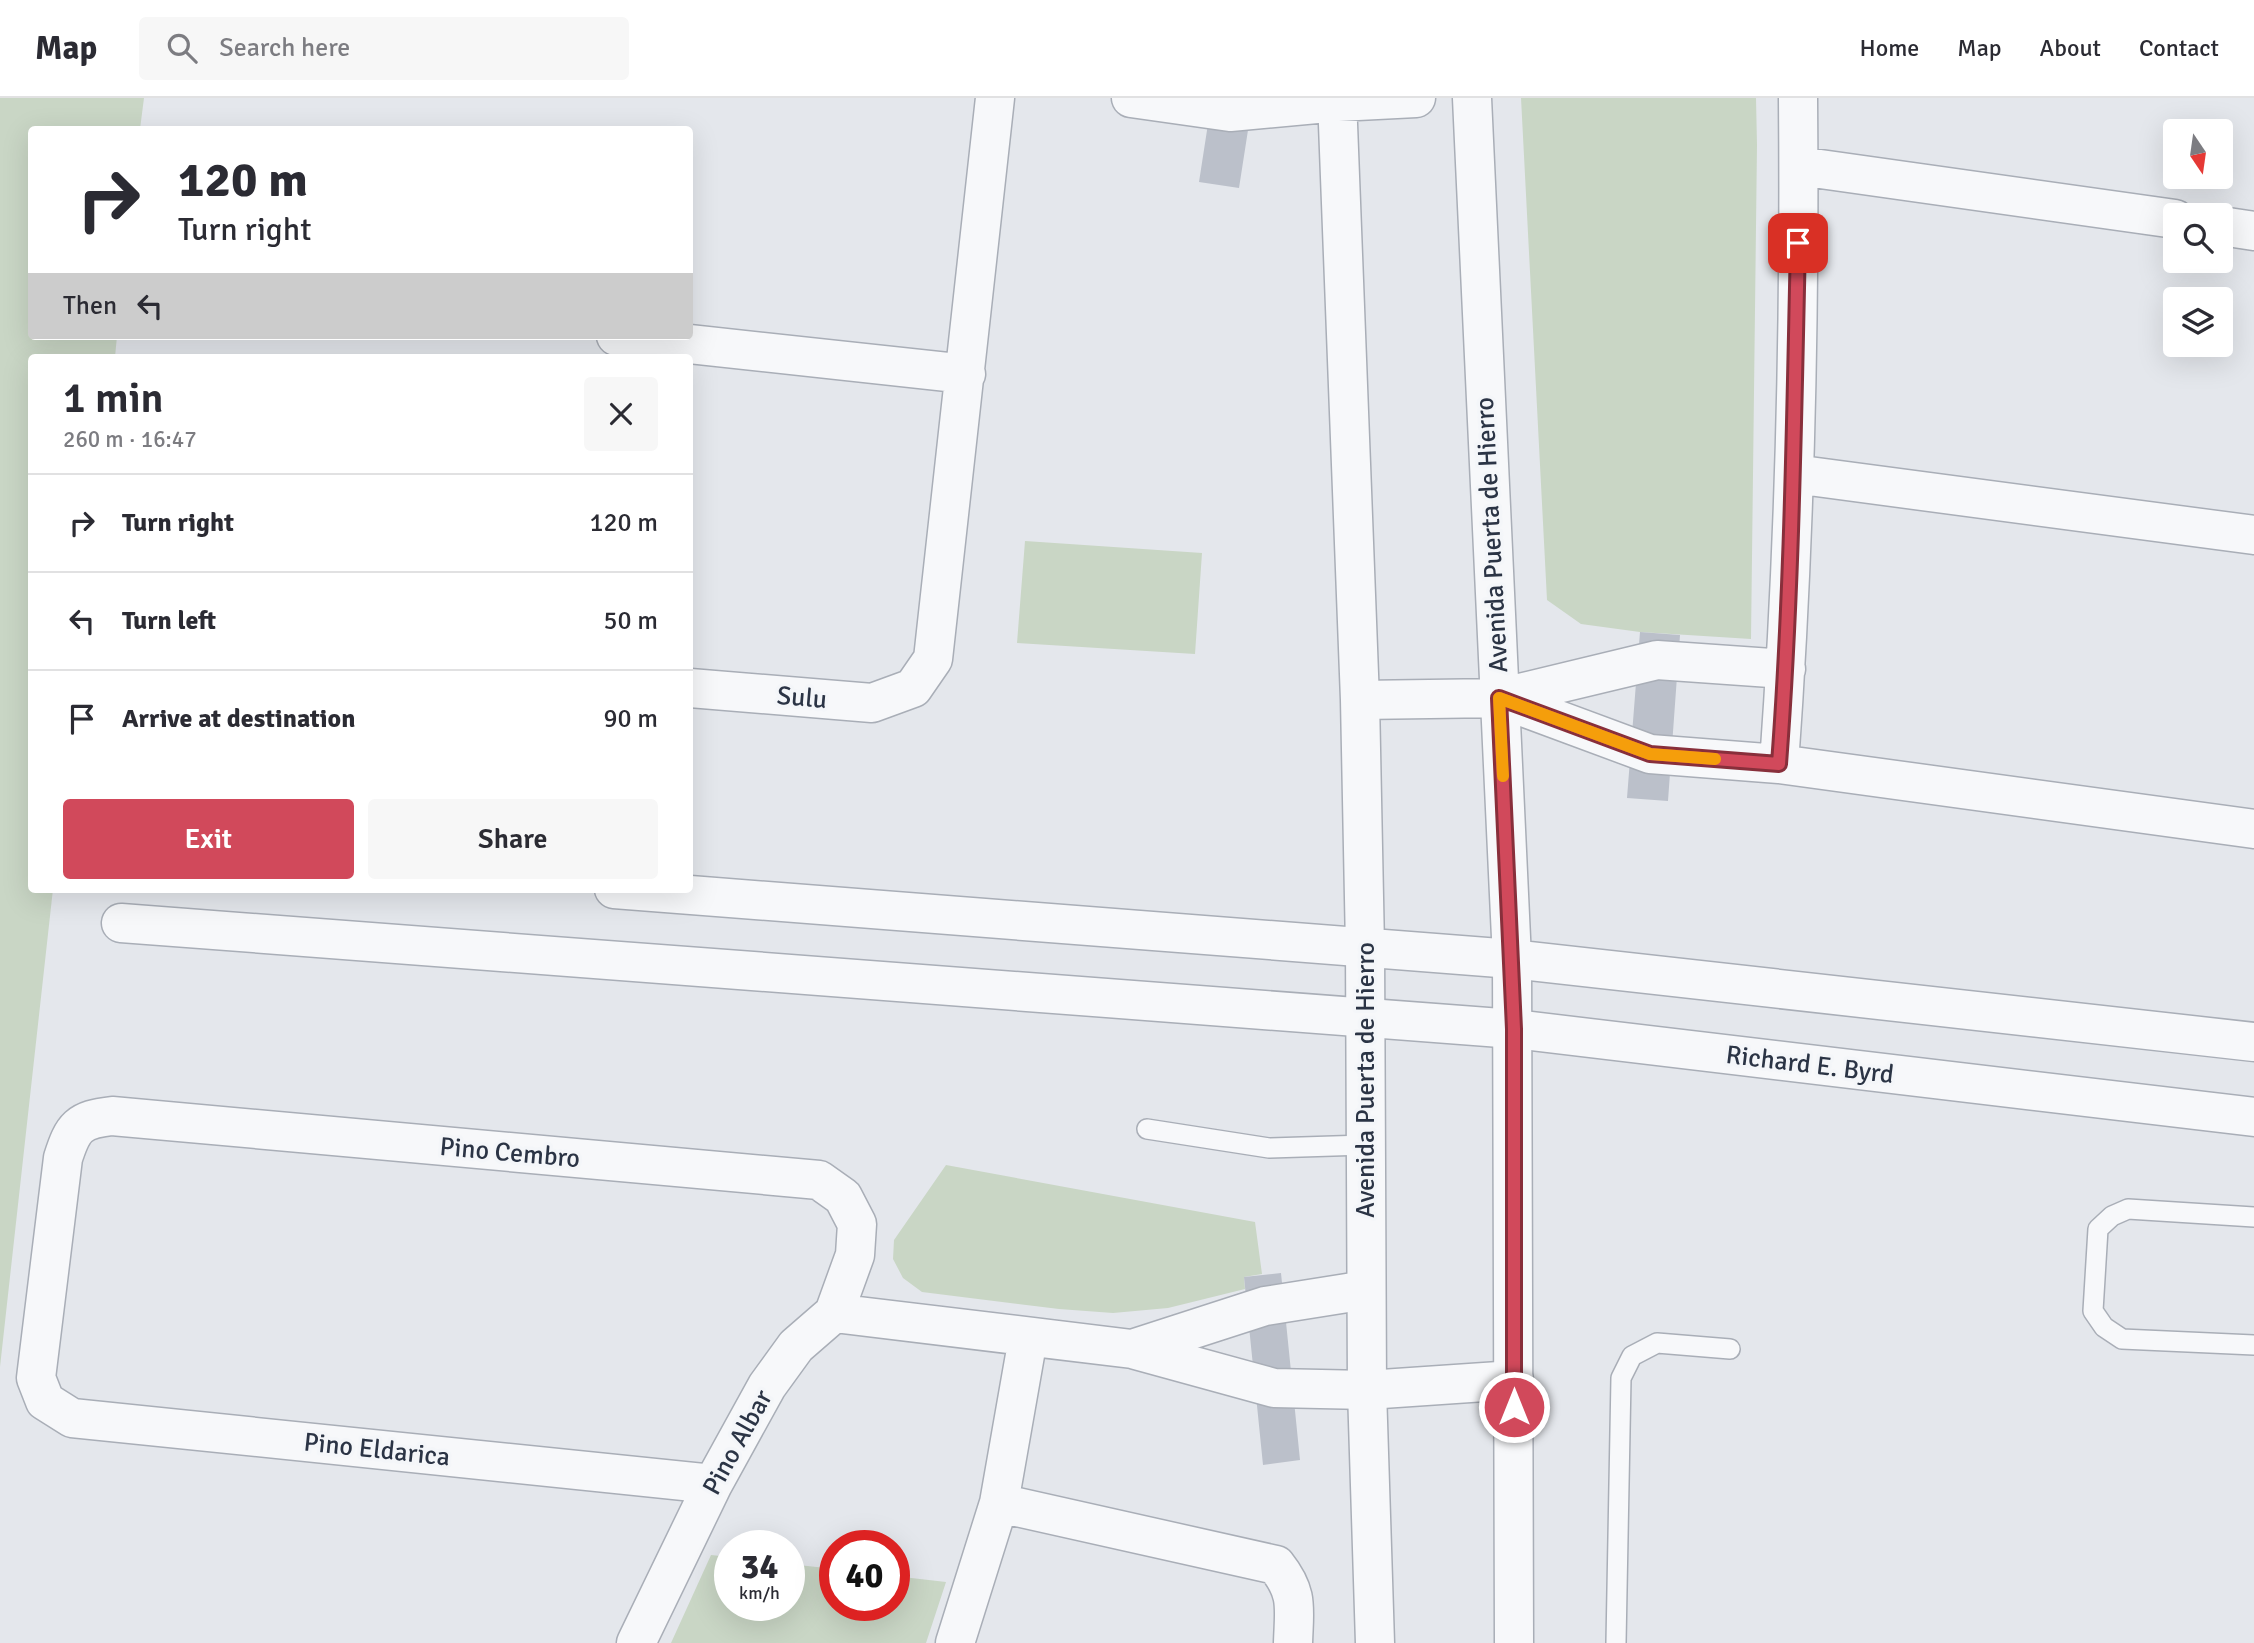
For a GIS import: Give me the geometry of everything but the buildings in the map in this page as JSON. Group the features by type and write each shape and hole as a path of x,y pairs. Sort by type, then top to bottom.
{"street":[{"path":"653,340 966,374 995,98"},
{"path":"1131,98 1230,112 1334,99 1416,98"},
{"name":"Avenida Puerta de Hierro","path":"1472,98 1514,1029 1514,1643"},
{"path":"1779,764 1794,474 1798,98"},
{"name":"Avenida Puerta de Hierro","path":"1334,99 1360,701 1366,1016 1367,1390 1375,1643"},
{"path":"1799,166 2163,217"},
{"path":"2233,228 2254,231"},
{"name":"Sulu","path":"693,688 872,703 913,688 933,659 966,374"},
{"path":"1794,474 2254,535"},
{"path":"1360,701 1499,698 1657,660 1786,669"},
{"path":"1499,698 1650,754 1779,764 2254,830"},
{"path":"666,893 1512,959 2254,1042"},
{"name":"Richard E. Byrd","path":"121,923 1514,1029 2254,1117"},
{"name":"Pino Cembro","path":"45,1401 36,1378 63,1158 71,1134 89,1118 112,1116 819,1180 843,1197 857,1224 855,1255"},
{"name":"Pino Albar","path":"636,1643 713,1484 767,1386 796,1346 834,1313 855,1255"},
{"path":"1132,1349 1265,1306 1366,1290"},
{"path":"834,1313 1132,1349 1274,1388 1367,1390 1514,1380"},
{"path":"955,1643 999,1503 1028,1338"},
{"name":"Pino Eldarica","path":"45,1401 72,1418 713,1484"},
{"path":"999,1503 1276,1565 1290,1582 1294,1601 1293,1643"}],"lane":[{"path":"1147,1129 1269,1148 1365,1145"},
{"path":"2254,1217 2128,1209 2112,1216 2098,1229 2093,1311 2104,1327 2122,1339 2254,1345"},
{"path":"1616,1643 1621,1378 1632,1356 1657,1343 1730,1349"}],"green space":[{"path":"0,98 144,98 140,126 28,126 28,340 117,340 115,354 28,354 28,893 53,893 0,1367"},
{"path":"1521,98 1756,98 1751,639 1640,632 1581,624 1547,600"},
{"path":"1025,541 1202,553 1195,654 1017,643"},
{"path":"946,1165 1255,1222 1262,1274 1244,1277 1245,1289 1168,1308 1113,1313 922,1292 903,1278 893,1259 894,1240"},
{"path":"711,1555 714,1555 714,1621 805,1621 805,1566 819,1567 819,1621 910,1621 910,1578 946,1582 926,1643 671,1643"}],"slow traffic":[{"path":"1503,776 1499,698 1650,754 1715,759"}],"route":[{"path":"1514,1407 1514,1029 1499,698 1650,754 1779,764 1794,474 1798,243"}]}
